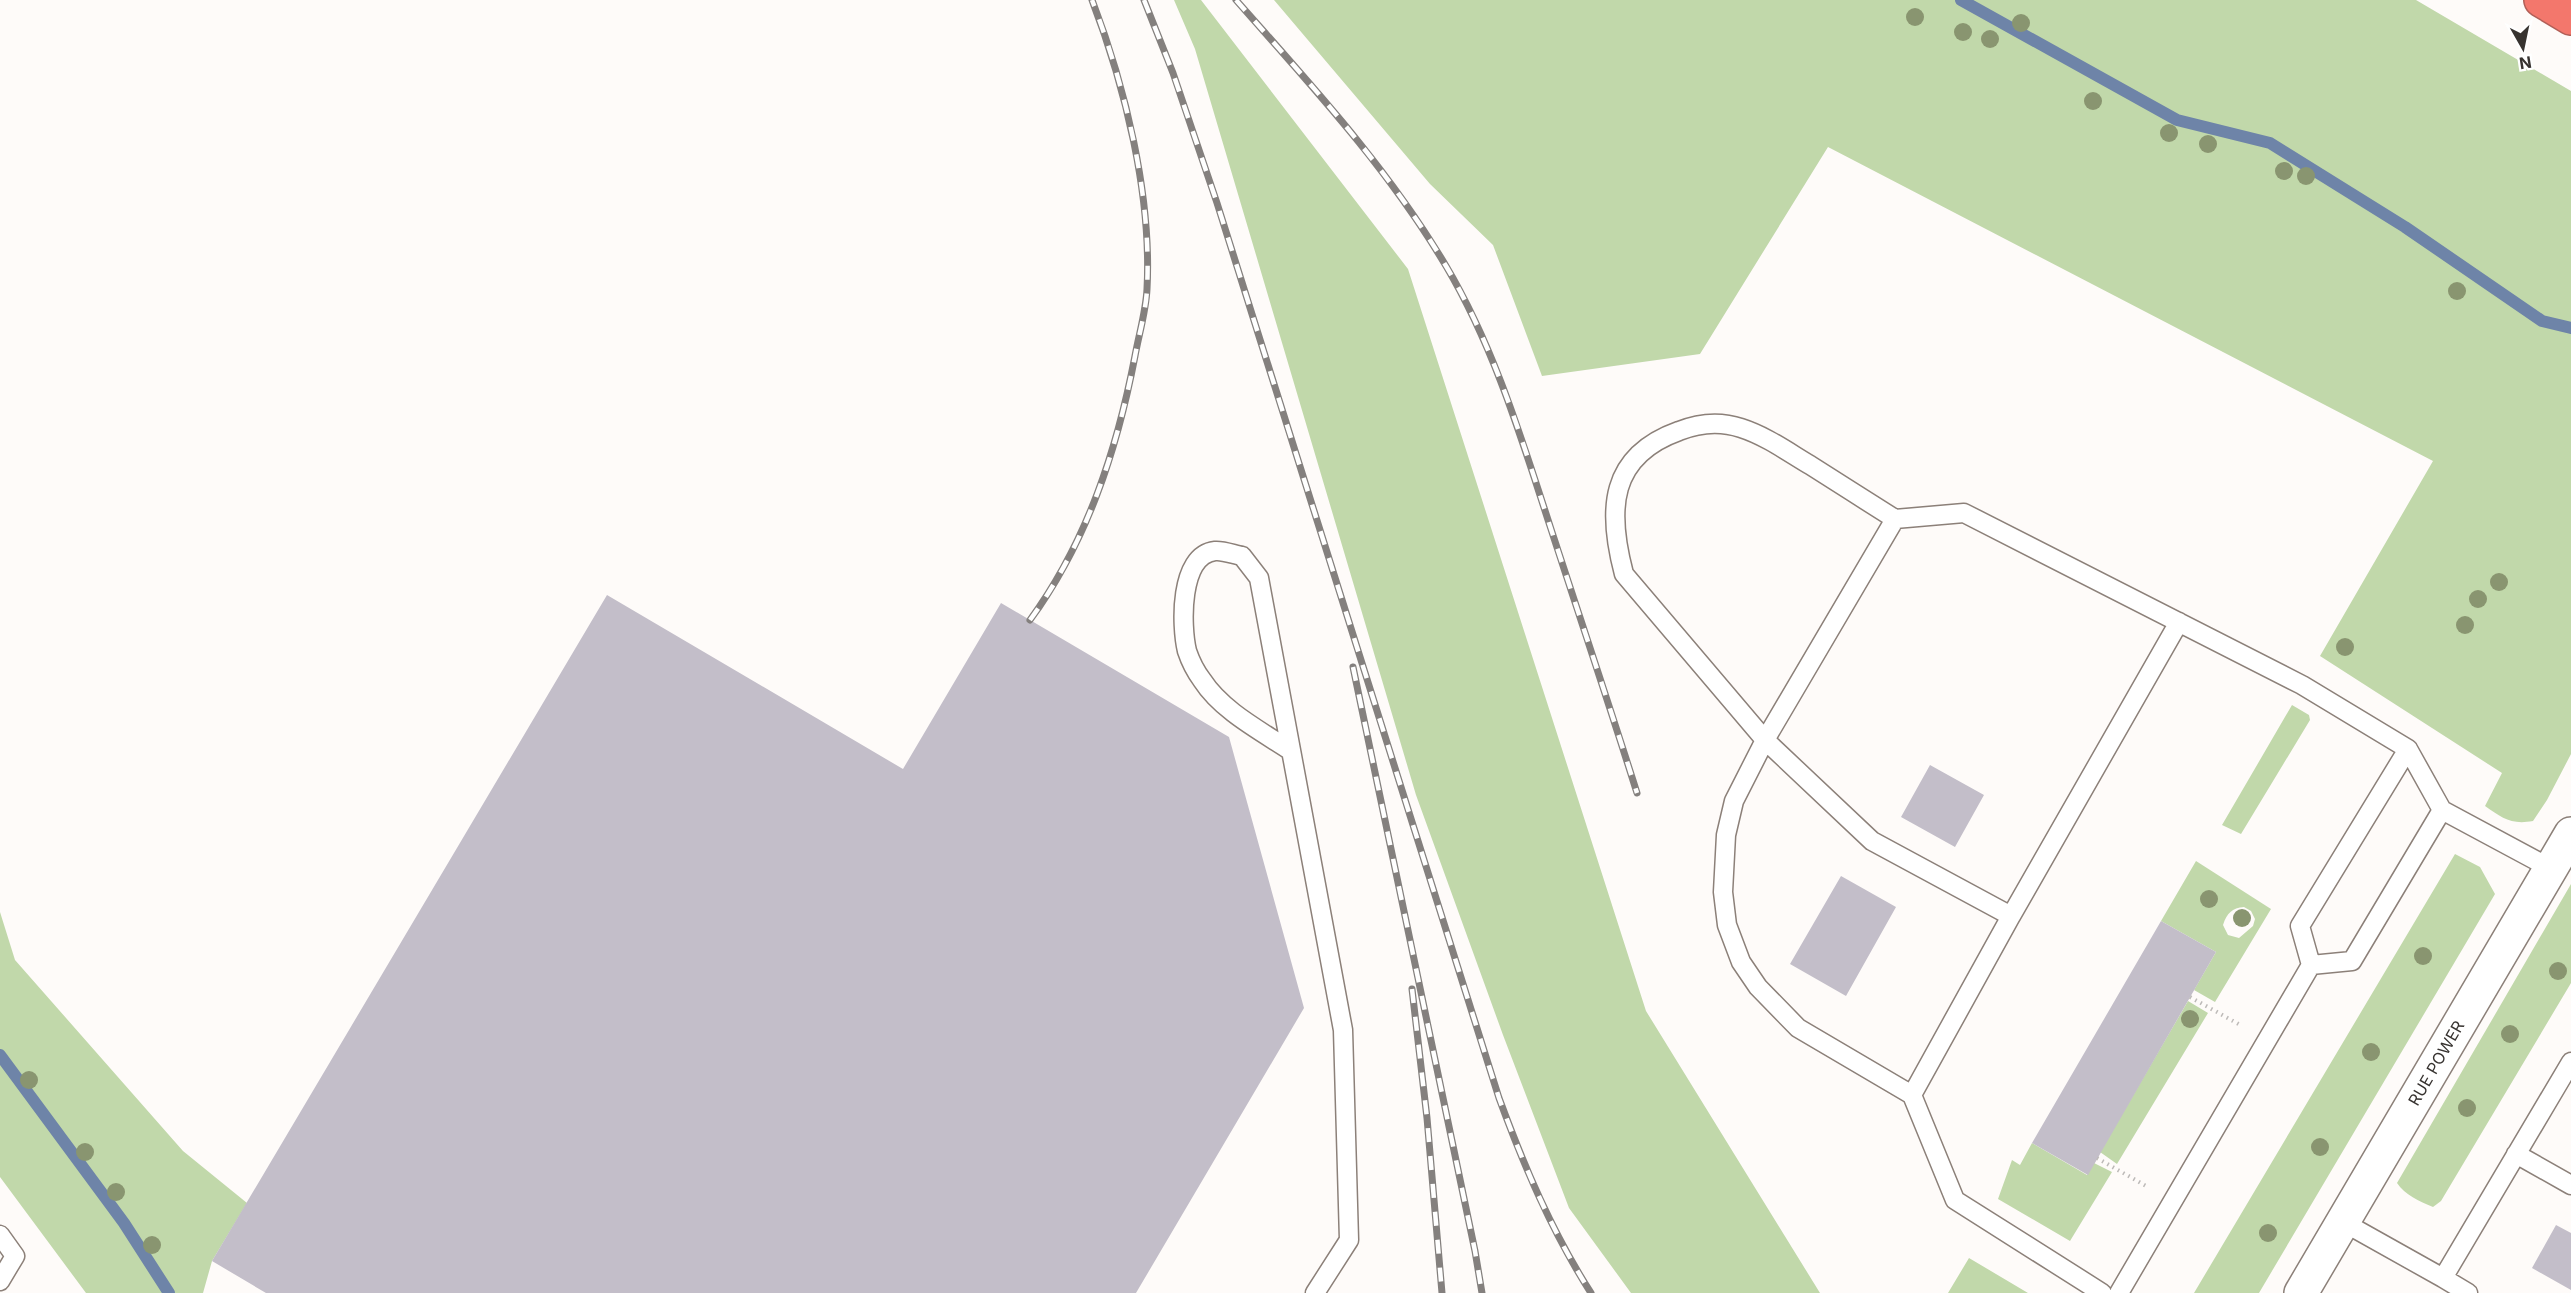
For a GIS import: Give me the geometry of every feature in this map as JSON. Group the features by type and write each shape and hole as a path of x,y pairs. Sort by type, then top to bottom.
{"highway":[{"path":"2541,0 2571,18"}],"street":[{"name":"RUE POWER","path":"2301,1293 2571,834"}],"lane":[{"path":"2011,916 1872,841 1765,740 1624,573 1616,542 1614,516 1621,481 1636,453 1658,438 1693,425 1710,423 1740,428 1771,441 1895,519 1964,513 2302,685 2408,749 2442,810 2550,868"},
{"path":"1895,519 1765,740 1734,801 1726,835 1723,892 1727,925 1741,963 1758,987 1798,1028 1912,1095 1955,1200 2102,1293"},
{"path":"1291,751 1222,702 1202,681 1188,652 1183,616 1186,584 1197,560 1215,550 1242,556 1259,578 1343,1030 1349,1240 1315,1293"},
{"path":"1912,1095 2179,622"},
{"path":"2119,1293 2311,965 2300,926 2408,749"},
{"path":"2311,965 2352,961 2442,810"},
{"path":"2443,1278 2571,1062"},
{"path":"2516,1154 2571,1185"},
{"path":"2343,1222 2468,1293"},
{"path":"0,1235 15,1256 0,1281"}],"path":[{"path":"2190,997 2211,1008"},
{"path":"2097,1158 2115,1167"}],"green space":[{"path":"1174,0 1201,0 1408,269 1646,1011 1820,1293 1631,1293 1569,1208 1416,795 1195,49"},
{"path":"1274,0 2416,0 2571,91 2571,754 2547,800 2533,821 2507,820 2497,814 2485,806 2502,773 2320,656 2433,461 1828,147 1700,354 1542,376 1493,245 1430,184"},
{"path":"2292,705 2309,715 2310,720 2241,834 2222,825"},
{"path":"2455,854 2480,867 2495,894 2259,1293 2194,1293"},
{"path":"2196,861 2271,909 2215,1002 2194,990 2216,952 2161,921","holes":["2244,907 2251,911 2255,919 2253,926 2239,938 2228,935 2223,925 2230,912"]},
{"path":"2571,884 2571,983 2441,1201 2433,1207 2408,1194 2397,1183"},
{"path":"0,912 15,960 183,1151 247,1203 212,1261 203,1293 86,1293 0,1177"},
{"path":"2188,1001 2208,1013 2117,1164 2100,1152"},
{"path":"2032,1143 2087,1175 2094,1163 2112,1172 2070,1241 1998,1199 2012,1160 2020,1165"},
{"path":"1969,1258 2028,1293 1948,1293"}],"building":[{"path":"607,595 903,769 1001,603 1229,737 1304,1008 1136,1293 266,1293 212,1261"},
{"path":"1930,765 1984,795 1955,847 1901,817"},
{"path":"1841,876 1896,907 1846,996 1790,964"},
{"path":"2161,921 2216,952 2088,1175 2032,1143"},
{"path":"2556,1225 2571,1233 2571,1290 2532,1268"}],"waterway":[{"path":"1961,0 2177,120 2270,143 2405,227 2542,321 2571,328"},
{"path":"0,1055 124,1223 169,1293"}],"railway":[{"path":"1030,620 1068,559 1097,494 1128,391 1146,297 1145,217 1134,142 1115,68 1092,0"},
{"path":"1144,0 1173,73 1217,203 1499,1098 1540,1198 1591,1293"},
{"path":"1236,0 1374,161 1423,230 1463,297 1492,360 1517,426 1637,793"},
{"path":"1353,667 1482,1293"},
{"path":"1412,989 1427,1118 1442,1293"}]}
